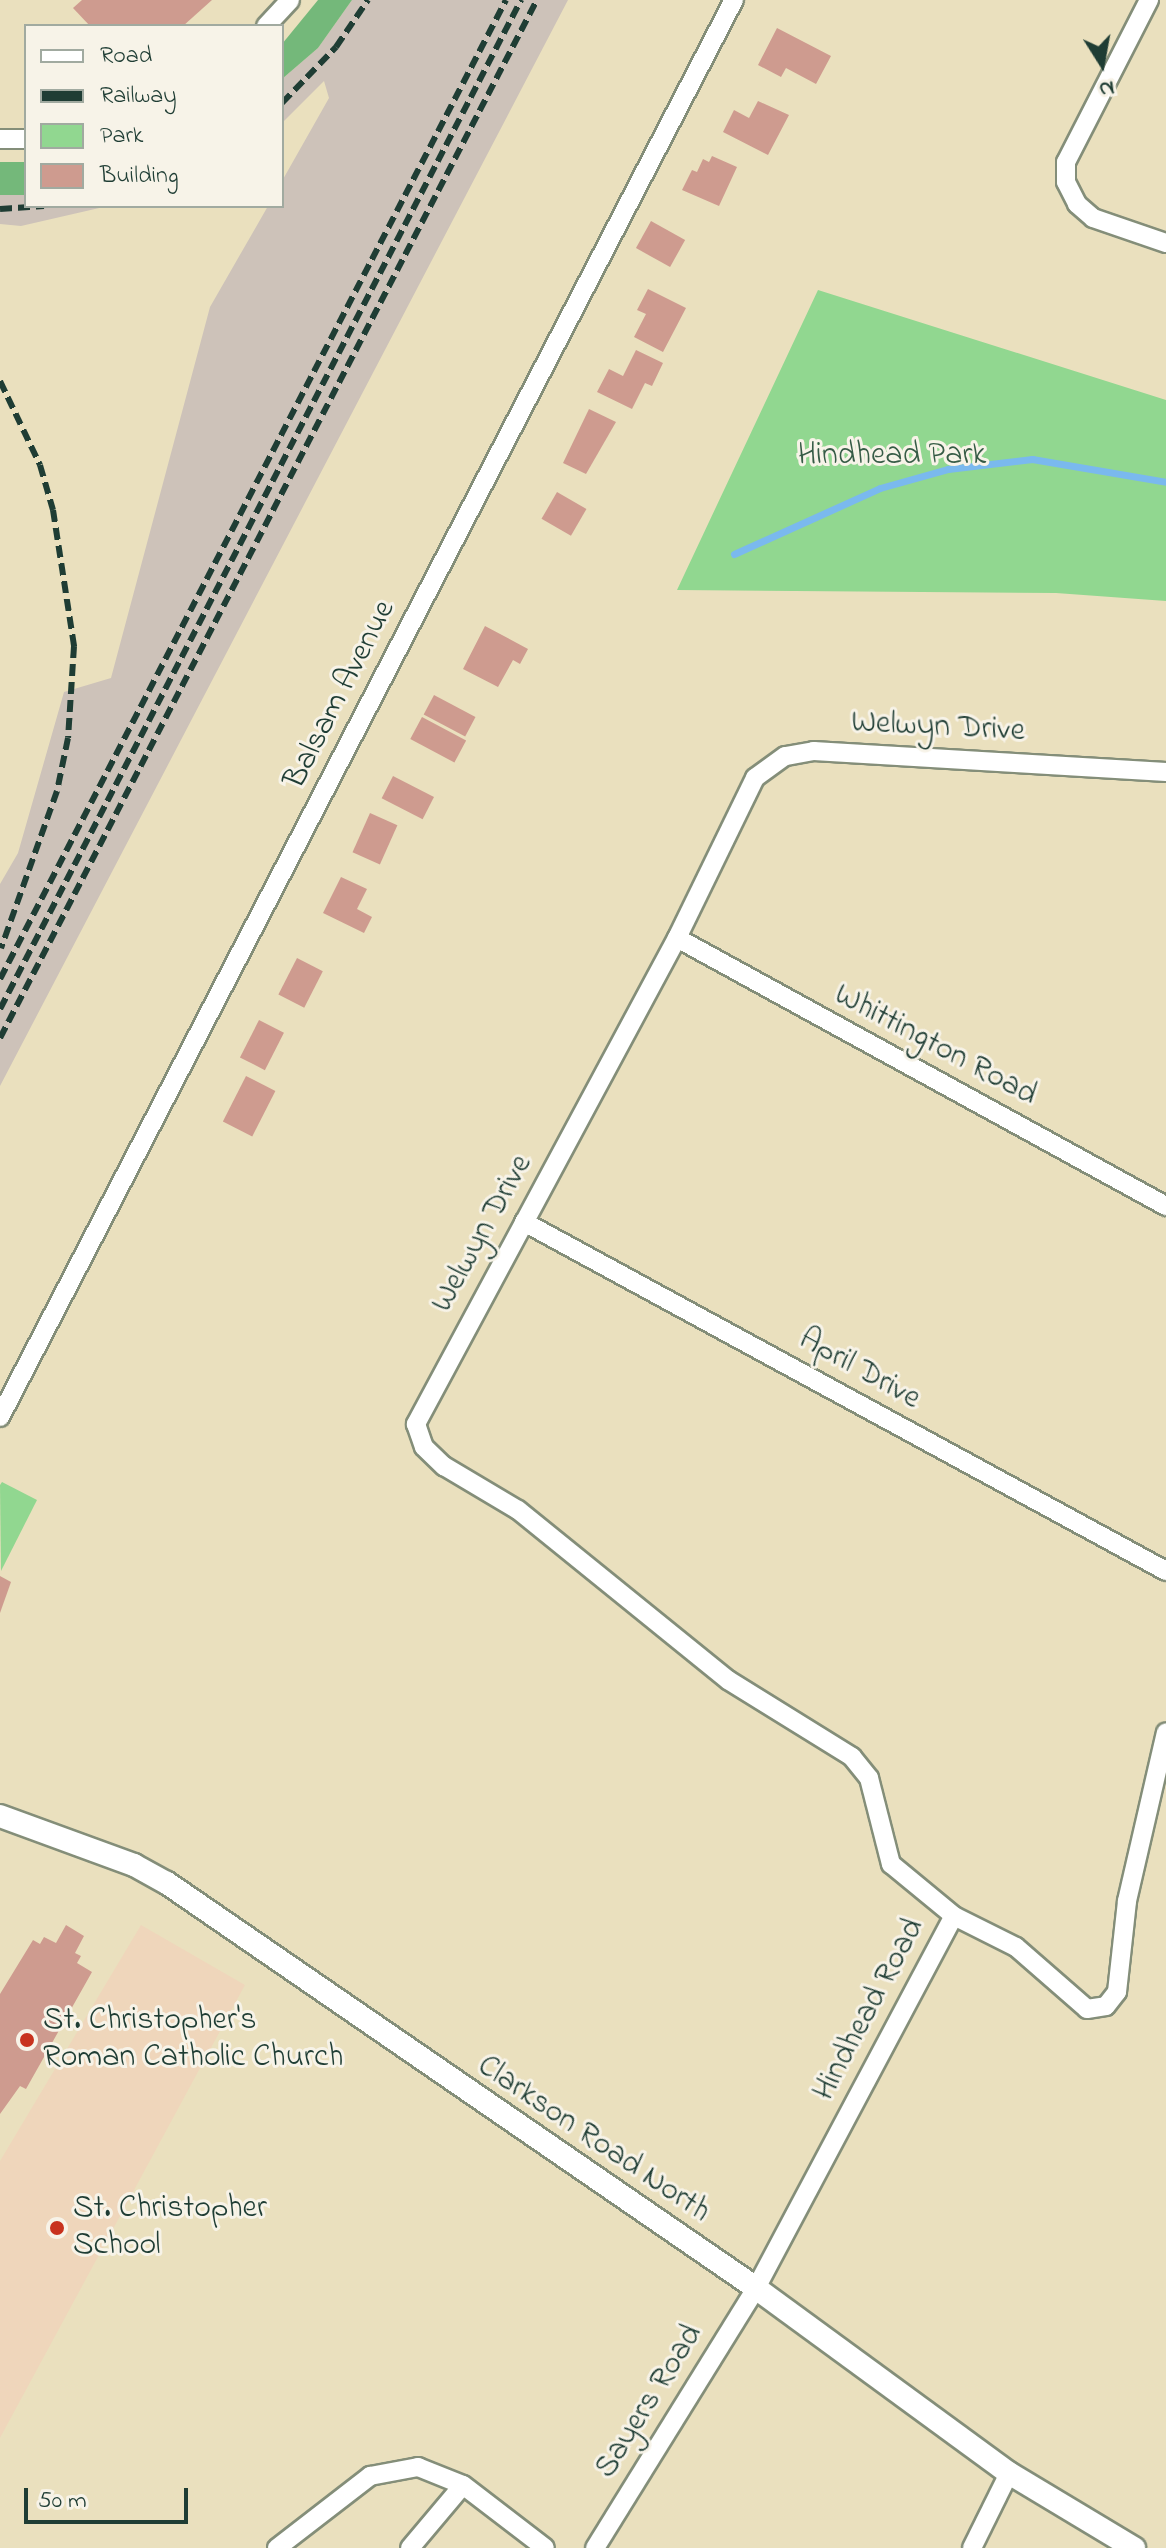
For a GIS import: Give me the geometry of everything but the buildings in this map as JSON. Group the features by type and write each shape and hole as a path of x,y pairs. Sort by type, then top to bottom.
{"street":[{"path":"268,24 290,0"},
{"name":"Balsam Avenue","path":"0,1417 734,0"},
{"path":"1149,0 1066,162 1066,182 1077,204 1093,218 1166,243"},
{"path":"0,139 24,139"},
{"name":"Welwyn Drive","path":"954,1916 891,1864 869,1778 852,1757 728,1680 518,1510 444,1466 424,1447 416,1424 428,1396 677,938 755,778 785,756 814,751 1166,772"},
{"name":"Whittington Road","path":"677,938 1166,1206"},
{"name":"April Drive","path":"524,1222 1166,1571"},
{"name":"Hindhead Road","path":"756,2288 954,1916 1016,1947 1087,2009 1106,2006 1117,1992 1127,1901 1166,1732"},
{"name":"Clarkson Road North","path":"0,1816 134,1865 167,1883 756,2288 1009,2473 1134,2548"},
{"name":"Sayers Road","path":"595,2548 756,2288"},
{"path":"277,2548 370,2476 418,2467 463,2485 545,2548"},
{"path":"972,2548 1009,2473"},
{"path":"410,2548 463,2485"}],"shaded area":[{"path":"352,0 568,0 0,1086 0,884 18,853 64,692 111,678 210,307 267,208 284,208 284,177 329,98 324,81 284,121 284,77 318,48"},
{"path":"24,191 24,208 99,208 21,226 0,224 0,195"},
{"name":"St. Christopher School","path":"141,1925 245,1985 0,2438 0,2161"}],"green space":[{"path":"318,0 352,0 318,48 284,77 284,42"},
{"path":"0,162 24,162 24,195 0,195"},
{"name":"Hindhead Park","path":"818,290 1166,400 1166,601 1056,593 677,590"},
{"path":"2,1482 37,1500 1,1571 0,1485"}],"waterway":[{"path":"734,554 880,488 948,469 1032,459 1166,482"}],"railway":[{"path":"284,101 336,47 368,0"},
{"path":"0,979 506,0"},
{"path":"0,1009 521,0"},
{"path":"0,1038 537,0"},
{"path":"0,209 24,207"},
{"path":"0,381 40,465 53,510 74,646 68,738 57,791 1,948"}],"place":[{"name":"St. Christopher's Roman Catholic Church","path":"27,2040"},
{"name":"St. Christopher School","path":"57,2228"}]}
